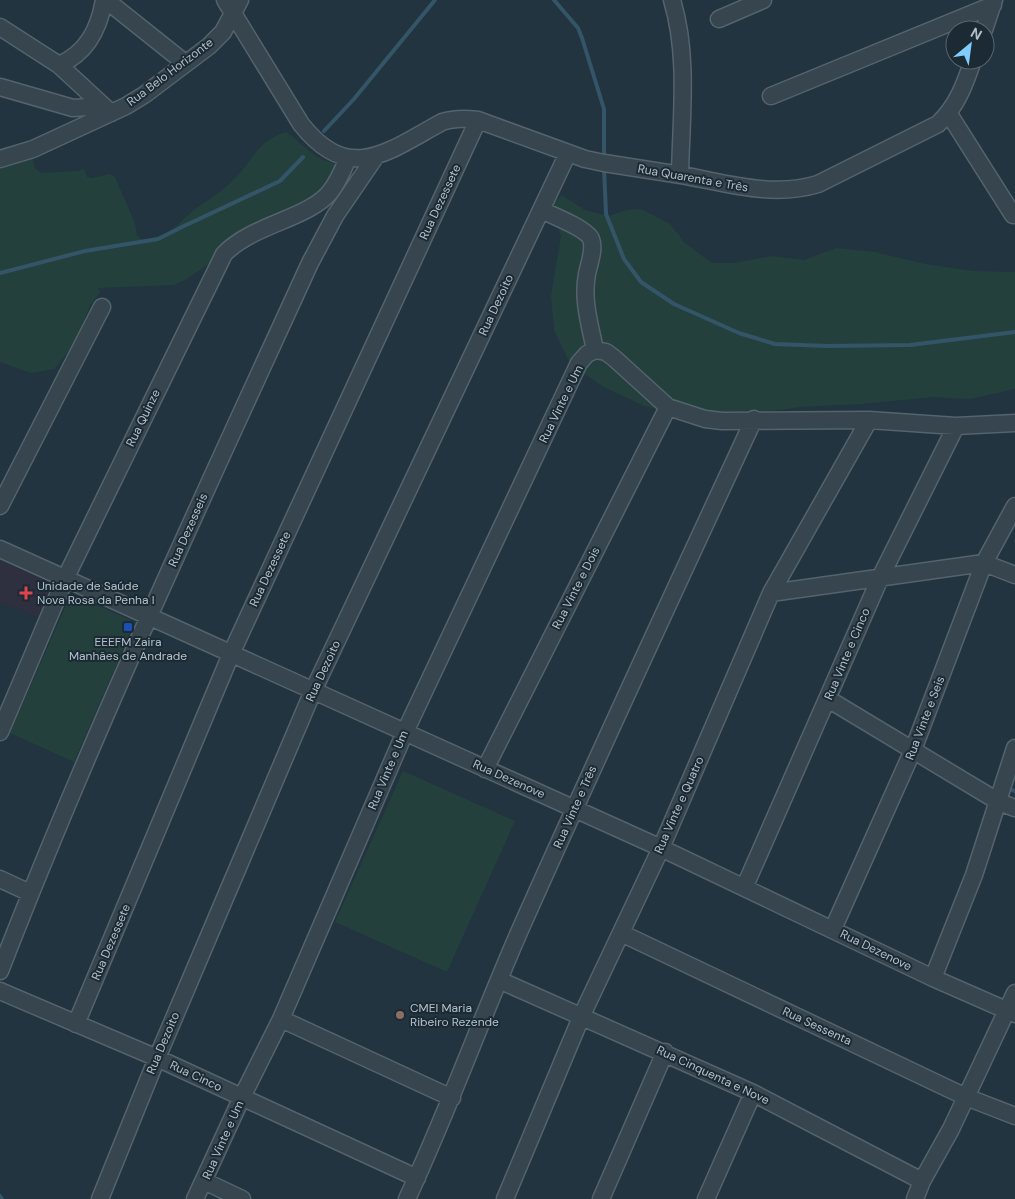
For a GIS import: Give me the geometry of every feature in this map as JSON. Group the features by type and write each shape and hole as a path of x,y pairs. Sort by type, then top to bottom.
{"street":[{"path":"59,65 77,54 93,35 102,15 105,0 185,63"},
{"path":"225,0 283,96 314,141 335,154 348,158 376,156"},
{"name":"Rua Belo Horizonte","path":"0,159 33,149 107,110 144,95 223,32 234,16 240,0"},
{"path":"672,0 678,22 682,64 680,175"},
{"path":"719,19 763,0"},
{"path":"987,20 993,3"},
{"path":"771,96 993,3"},
{"path":"0,27 59,65 107,110"},
{"name":"Rua Quarenta e Três","path":"376,156 453,118 478,120 604,164 767,190 802,189 818,184 927,131 949,114 969,70"},
{"path":"0,88 72,108 107,110"},
{"path":"949,114 1013,216"},
{"name":"Rua Dezessete","path":"76,1024 231,654 478,120"},
{"name":"Rua Dezoito","path":"100,1199 157,1058 313,691 568,153"},
{"name":"Rua Dezesseis","path":"0,971 30,893 148,617 322,238 376,156"},
{"name":"Rua Quinze","path":"0,732 65,579 224,254 247,235 318,204 337,183 348,158"},
{"path":"541,210 584,232 591,238 592,247 584,288 595,350 606,352 614,358 668,408 705,419 722,421 754,419 869,420 956,426 1015,423"},
{"path":"0,506 102,307"},
{"name":"Rua Vinte e Um","path":"195,1199 242,1097 281,1019 405,732 579,364 587,354 595,350"},
{"name":"Rua Vinte e Dois","path":"485,769 668,408"},
{"name":"Rua Vinte e Três","path":"407,1199 452,1098 499,980 574,808 754,419"},
{"name":"Rua Vinte e Quatro","path":"505,1199 582,1015 661,848 771,593 869,420"},
{"name":"Rua Vinte e Cinco","path":"745,886 881,576 956,426"},
{"name":"Rua Vinte e Seis","path":"833,929 913,750 984,563 1015,506"},
{"name":"Rua Dezenove","path":"0,549 745,886 933,978 1011,1012"},
{"path":"771,593 984,563 1015,575"},
{"path":"828,699 999,802 1015,808"},
{"path":"933,978 974,875 1015,748"},
{"path":"0,879 30,893"},
{"name":"Rua Sessenta","path":"621,933 966,1096 1015,1116"},
{"name":"Rua Cinquenta e Nove","path":"499,980 582,1015 753,1093 922,1181"},
{"name":"Rua Cinco","path":"0,991 157,1058 417,1178"},
{"path":"915,1199 922,1181 1011,1012 1015,992"},
{"path":"281,1019 452,1098"},
{"path":"602,1199 665,1052"},
{"path":"706,1199 753,1093"},
{"path":"204,1181 242,1199"}],"shaded area":[{"name":"Unidade de Saúde Nova Rosa da Penha I","path":"0,561 55,584 41,619 0,602"}],"green space":[{"path":"286,132 318,157 346,168 354,175 357,181 339,204 328,210 313,201 300,203 267,218 236,236 210,263 187,279 174,285 98,288 100,292 90,306 73,346 54,369 31,373 0,362 0,162 25,157 33,159 34,167 41,173 84,169 87,177 92,178 110,174 115,177 135,223 137,235 144,242 159,239 166,235 190,213 227,186 262,145"},
{"path":"562,195 585,210 608,216 627,210 641,209 670,224 685,243 712,263 734,263 772,256 804,260 836,248 875,252 925,264 973,271 1015,272 1015,389 970,399 934,397 862,404 801,407 704,420 644,406 604,387 570,364 554,330 551,296 561,236 551,206"},
{"path":"71,594 135,622 74,762 10,733"},
{"path":"403,771 515,821 447,972 335,922"}],"waterway":[{"path":"324,131 354,99 435,0"},
{"path":"554,0 578,28 582,38 604,109 604,158"},
{"path":"0,273 85,251 158,239 280,181 303,157"},
{"path":"604,168 606,214 624,259 641,282 674,304 739,333 775,344 827,346 910,345 1015,332"},
{"path":"1006,788 1015,791"}],"place":[{"name":"Unidade de Saúde Nova Rosa da Penha I","path":"26,593"},
{"name":"EEEFM Zaira Manhães de Andrade","path":"128,627"},
{"name":"CMEI Maria Ribeiro Rezende","path":"400,1015"}]}
